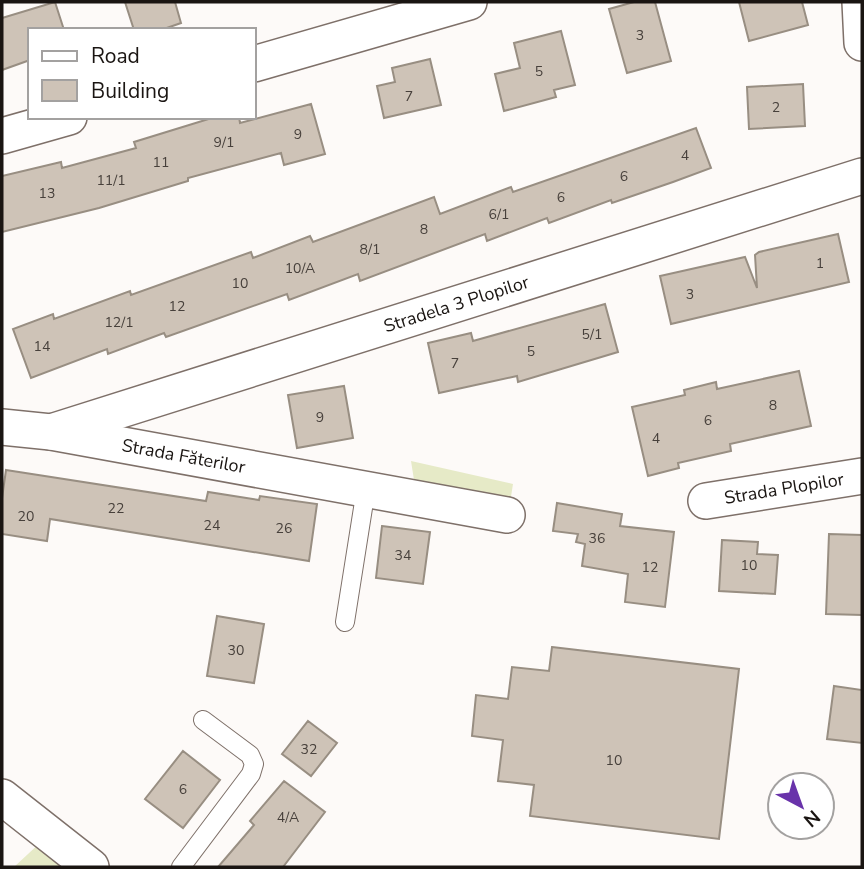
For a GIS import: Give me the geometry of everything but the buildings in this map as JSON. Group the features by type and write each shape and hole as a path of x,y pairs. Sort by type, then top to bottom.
{"street":[{"path":"256,63 469,2"},
{"path":"860,2 862,43"},
{"path":"2,136 62,119"},
{"name":"Stradela 3 Plopilor","path":"51,432 862,176"},
{"name":"Strada Făterilor","path":"2,426 51,432 507,515"},
{"name":"Strada Plopilor","path":"706,501 862,476"},
{"path":"2,797 91,867"}],"lane":[{"path":"345,622 366,489"},
{"path":"181,867 251,774 254,764 250,755 203,720"}],"green space":[{"path":"411,461 513,484 510,503 414,480"},
{"path":"42,841 73,867 14,867"}]}
